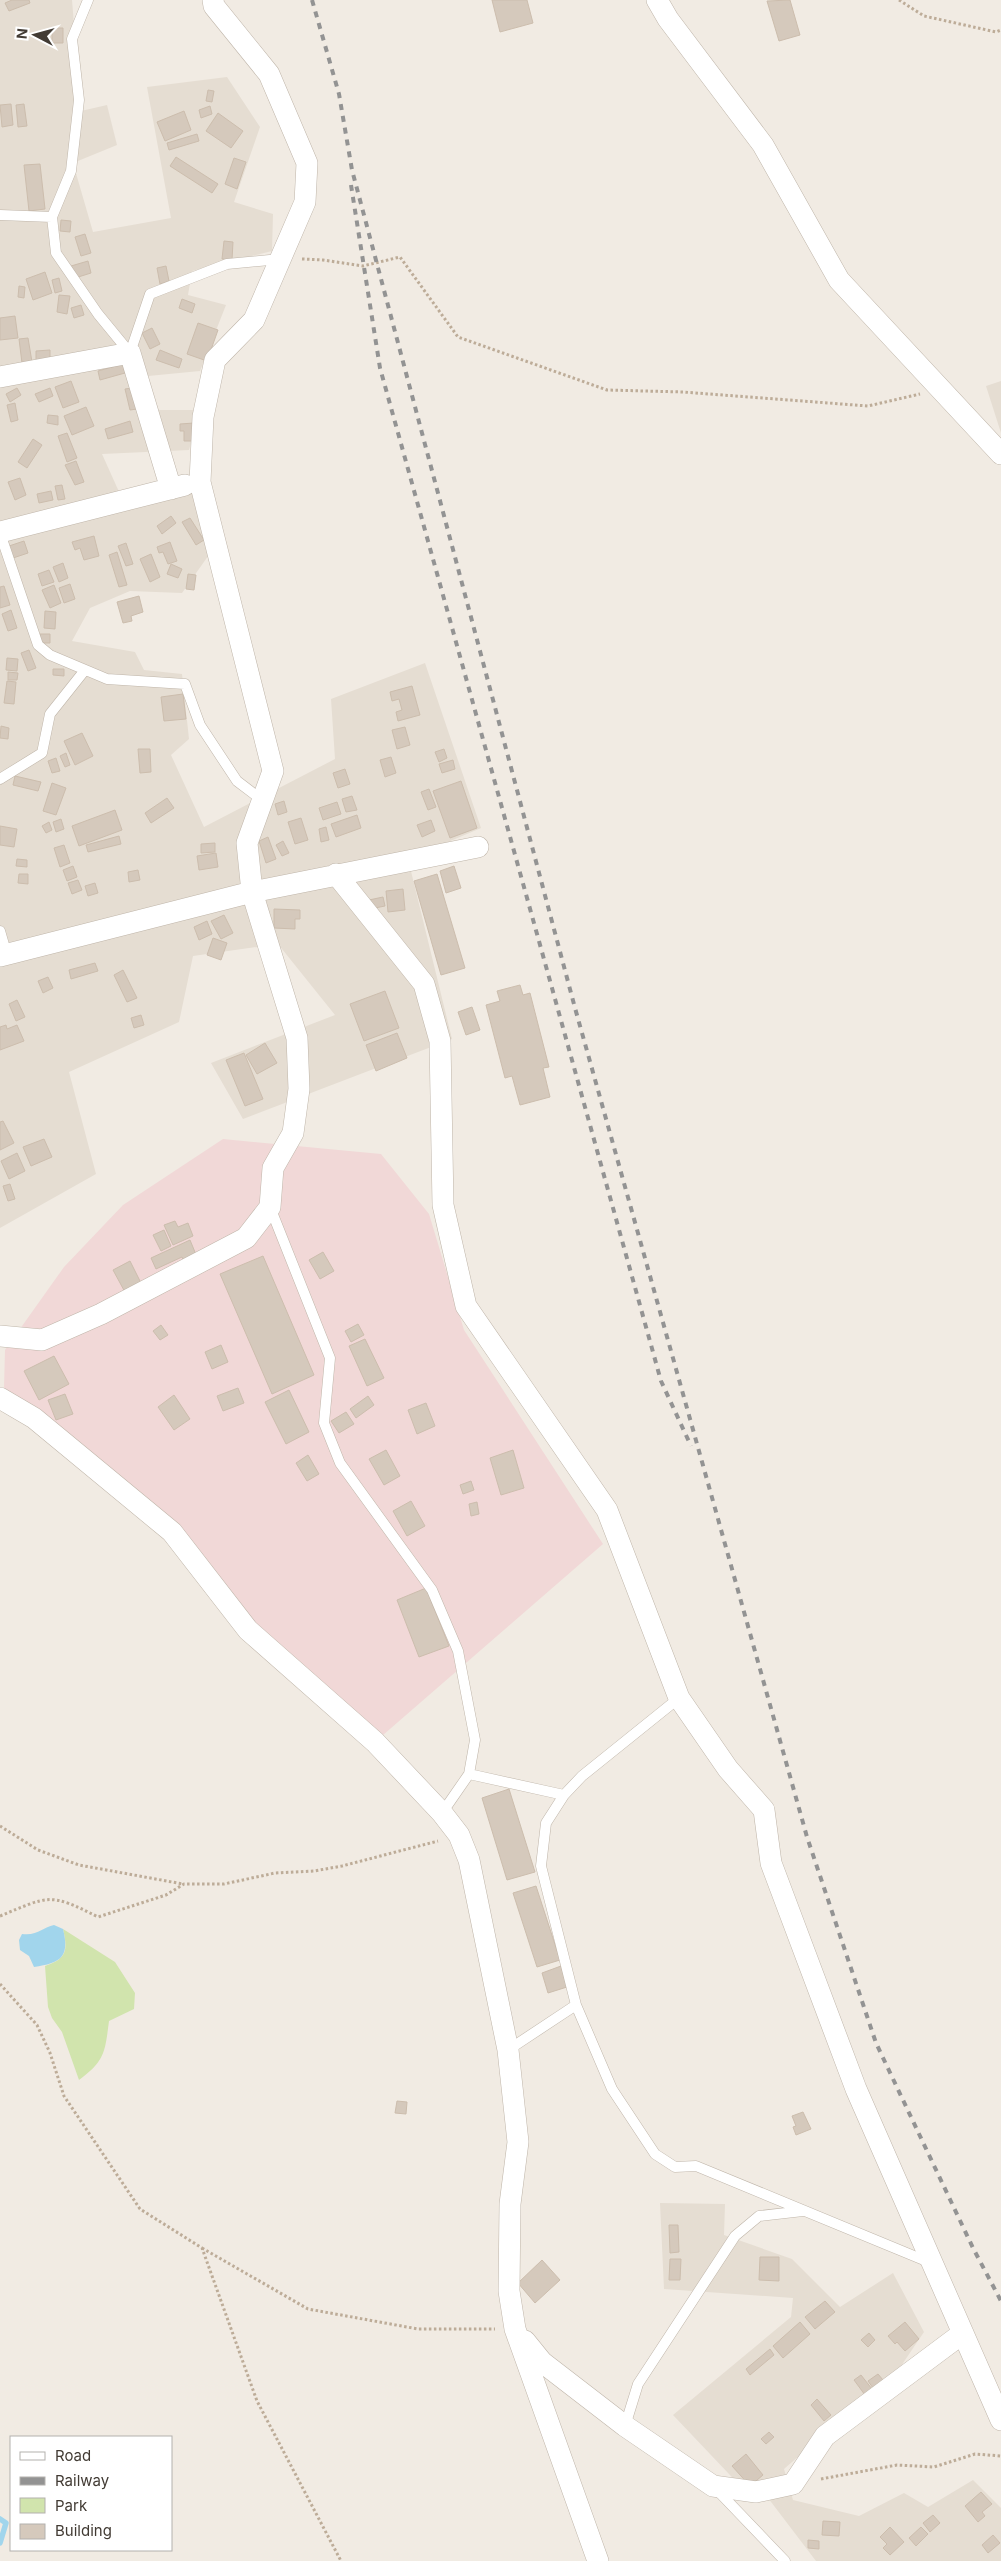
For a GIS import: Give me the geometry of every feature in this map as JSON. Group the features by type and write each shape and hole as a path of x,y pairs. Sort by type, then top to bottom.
{"street":[{"path":"0,1336 42,1340 101,1314 246,1238 270,1208 273,1168 293,1133 299,1089 297,1038 252,892 247,842 273,771 200,482 203,417 215,360 254,320 305,202 307,163 269,74 214,6 213,0"},
{"path":"657,0 668,19 763,144 839,280 1001,454"},
{"path":"0,377 130,353 171,489"},
{"path":"0,532 200,482"},
{"path":"3,956 252,892 478,847"},
{"path":"336,874 424,984 440,1041 443,1205 466,1306 607,1510 679,1698 728,1769 764,1810 771,1863 856,2089 1001,2420"},
{"path":"0,1398 34,1418 172,1532 248,1630 375,1742 442,1813 459,1835 469,1860 508,2050 518,2142 510,2204 509,2291 515,2329 598,2561"},
{"path":"515,2329 542,2362 625,2426 713,2486 756,2492 793,2484 825,2436 963,2333"}],"lane":[{"path":"88,0 72,39 79,100 71,171 52,216 56,253 98,314 130,353"},
{"path":"0,215 52,216"},
{"path":"130,353 150,294 227,264 280,259"},
{"path":"0,532 38,645 50,655 107,679 185,684 200,725 237,781 262,800"},
{"path":"0,779 42,753 50,714 85,670"},
{"path":"0,931 3,956"},
{"path":"270,1208 330,1358 324,1423 340,1463 432,1590 458,1651 475,1740 469,1774 442,1813"},
{"path":"679,1698 582,1776 564,1795 546,1823 541,1866 576,2005 612,2089 655,2154 674,2167 696,2166 932,2263"},
{"path":"469,1774 564,1795"},
{"path":"508,2050 576,2005"},
{"path":"625,2426 638,2384 735,2236 759,2216 804,2211"},
{"path":"713,2486 785,2561"}],"path":[{"path":"899,0 924,16 996,32 1001,30"},
{"path":"280,259 323,260 363,266 400,257 458,337 607,390 683,392 868,406 942,389"},
{"path":"0,1826 38,1850 79,1864 184,1884 224,1884 274,1873 333,1868 459,1835"},
{"path":"0,1916 45,1898 68,1901 98,1917 166,1895 184,1884"},
{"path":"0,1984 37,2025 50,2053 64,2096 140,2209 202,2248 308,2309 418,2329 515,2329"},
{"path":"202,2248 257,2401 341,2561"},
{"path":"793,2484 897,2465 934,2466 975,2454 1001,2456"}],"shaded area":[{"path":"0,0 72,0 81,111 107,105 117,145 73,163 93,232 171,218 147,87 227,77 260,127 234,202 273,214 272,251 192,271 188,295 226,305 200,371 148,376 153,410 200,410 189,450 102,454 120,494 191,477 218,542 182,593 130,591 90,608 72,641 135,652 144,670 182,674 189,739 171,755 204,827 335,759 331,699 425,663 481,828 408,859 452,1039 243,1119 211,1063 335,1015 278,944 193,956 179,1022 69,1072 96,1174 0,1228"},
{"path":"1001,381 1001,433 986,386"},
{"path":"223,1139 381,1154 429,1214 464,1330 603,1544 375,1742 97,1469 4,1388 5,1350 64,1267 123,1205"},
{"path":"660,2203 725,2204 724,2235 792,2259 840,2307 893,2273 924,2332 899,2369 784,2469 793,2500 859,2516 904,2493 928,2507 973,2480 1001,2508 1001,2561 816,2561 765,2494 747,2493 673,2415 791,2317 793,2298 664,2289"}],"green space":[{"path":"63,1929 115,1962 135,1993 134,2009 109,2021 105,2048 99,2061 79,2080 62,2032 52,2018 48,2007 45,1966 58,1960 64,1953"}],"water":[{"path":"54,1925 63,1929 65,1939 64,1952 57,1961 34,1967 29,1956 20,1950 19,1940 22,1934 36,1933"}],"building":[{"path":"12,0 29,0 30,3 9,11 5,3"},
{"path":"492,0 527,0 533,23 500,32"},
{"path":"790,0 800,35 779,41 767,1"},
{"path":"52,28 63,28 63,43 52,43"},
{"path":"208,90 214,91 212,102 206,101"},
{"path":"11,104 13,125 2,127 0,105"},
{"path":"24,104 27,126 18,127 16,105"},
{"path":"210,106 212,114 201,118 199,110"},
{"path":"184,111 191,130 165,141 157,122"},
{"path":"218,113 243,131 231,148 206,131"},
{"path":"197,134 199,141 169,150 167,143"},
{"path":"176,157 218,184 212,193 170,166"},
{"path":"234,158 246,162 237,189 225,184"},
{"path":"40,164 45,209 29,211 24,165"},
{"path":"61,220 71,221 70,232 60,231"},
{"path":"85,234 91,253 81,256 75,237"},
{"path":"224,241 233,242 232,260 222,259"},
{"path":"88,261 91,273 75,278 71,266"},
{"path":"166,266 169,281 160,284 157,268"},
{"path":"45,272 52,293 33,300 26,279"},
{"path":"59,278 62,291 55,293 52,280"},
{"path":"19,286 25,287 24,298 18,297"},
{"path":"59,295 70,296 67,314 57,312"},
{"path":"182,299 195,304 192,313 179,308"},
{"path":"81,305 84,315 74,318 71,308"},
{"path":"15,316 18,338 0,340 0,318"},
{"path":"198,323 218,330 207,361 187,354"},
{"path":"152,328 160,344 150,349 142,333"},
{"path":"28,338 32,362 22,363 19,339"},
{"path":"50,350 50,360 36,360 36,351"},
{"path":"160,350 182,359 179,368 156,360"},
{"path":"123,364 125,373 100,380 98,371"},
{"path":"71,381 79,402 63,408 55,387"},
{"path":"17,388 21,395 10,402 6,394"},
{"path":"50,388 53,396 39,402 35,394"},
{"path":"132,388 137,409 130,410 125,389"},
{"path":"15,403 18,420 11,422 7,405"},
{"path":"86,407 94,426 72,435 64,416"},
{"path":"48,415 58,416 58,425 47,423"},
{"path":"130,421 133,432 108,439 105,429"},
{"path":"194,423 194,441 184,441 184,431 180,431 180,424"},
{"path":"67,433 77,458 67,462 58,436"},
{"path":"33,439 42,445 27,468 18,462"},
{"path":"76,461 84,482 75,485 65,465"},
{"path":"20,478 26,495 15,500 8,482"},
{"path":"62,485 65,499 58,500 55,486"},
{"path":"51,491 53,500 39,503 37,494"},
{"path":"171,516 176,523 162,534 157,526"},
{"path":"190,518 204,540 196,545 182,522"},
{"path":"94,536 99,556 84,560 80,548 75,550 72,542"},
{"path":"24,541 28,553 13,558 9,546"},
{"path":"170,542 177,561 168,564 163,552 159,553 157,547"},
{"path":"126,543 133,564 126,566 118,546"},
{"path":"117,552 127,585 119,587 109,555"},
{"path":"151,554 160,577 150,582 140,559"},
{"path":"63,563 68,578 59,582 53,567"},
{"path":"171,564 182,569 178,578 167,574"},
{"path":"49,570 54,582 42,586 38,574"},
{"path":"188,574 196,575 194,590 186,589"},
{"path":"70,584 75,599 64,603 59,588"},
{"path":"54,585 61,603 50,608 42,590"},
{"path":"4,586 10,605 0,608 0,587"},
{"path":"139,596 143,612 131,616 132,621 123,623 117,602"},
{"path":"11,610 17,628 8,631 2,614"},
{"path":"45,611 56,612 55,629 44,628"},
{"path":"40,634 50,634 50,643 40,643"},
{"path":"29,650 36,668 28,671 21,653"},
{"path":"7,658 18,659 17,671 6,670"},
{"path":"53,669 64,669 64,676 53,675"},
{"path":"8,672 18,673 17,680 8,680"},
{"path":"7,681 16,682 14,704 4,703"},
{"path":"412,686 420,715 398,721 396,712 402,710 399,699 392,701 390,692"},
{"path":"183,694 186,719 164,721 161,697"},
{"path":"1,726 9,728 8,739 0,738"},
{"path":"405,727 410,745 397,749 392,730"},
{"path":"82,733 93,756 75,765 64,741"},
{"path":"138,749 150,749 151,772 140,773"},
{"path":"444,749 447,758 439,762 435,752"},
{"path":"66,753 70,765 65,767 60,756"},
{"path":"391,757 396,773 385,777 380,760"},
{"path":"56,758 60,771 52,773 48,761"},
{"path":"453,760 455,769 442,773 439,764"},
{"path":"345,769 350,784 338,788 333,773"},
{"path":"15,776 41,782 38,791 13,785"},
{"path":"461,781 477,828 450,838 433,791"},
{"path":"52,783 66,788 56,815 43,811"},
{"path":"429,789 436,807 428,810 421,792"},
{"path":"352,796 357,810 346,812 342,799"},
{"path":"167,798 174,808 151,823 145,813"},
{"path":"284,801 287,812 278,815 275,804"},
{"path":"337,802 341,814 323,820 319,808"},
{"path":"115,810 122,830 79,846 72,826"},
{"path":"357,815 361,828 336,837 331,824"},
{"path":"301,818 308,840 295,844 288,822"},
{"path":"61,819 64,829 56,832 53,822"},
{"path":"431,820 435,831 422,837 417,825"},
{"path":"49,822 52,830 46,833 42,826"},
{"path":"0,826 17,829 14,847 0,845"},
{"path":"326,827 329,840 321,842 319,829"},
{"path":"119,836 121,844 88,852 86,845"},
{"path":"268,837 276,859 266,863 259,841"},
{"path":"283,841 289,853 282,856 276,845"},
{"path":"215,843 215,852 201,853 201,844"},
{"path":"64,845 70,863 60,867 54,848"},
{"path":"216,853 218,867 199,870 197,856"},
{"path":"17,859 27,860 27,867 16,866"},
{"path":"73,866 77,877 67,881 63,870"},
{"path":"454,866 461,888 446,893 440,871"},
{"path":"138,870 140,880 129,882 128,872"},
{"path":"19,874 28,874 28,884 18,883"},
{"path":"437,874 465,968 441,975 414,881"},
{"path":"78,880 82,890 72,894 68,883"},
{"path":"95,883 98,893 88,896 85,886"},
{"path":"403,889 405,910 388,912 386,891"},
{"path":"383,897 385,906 370,909 369,900"},
{"path":"274,909 300,910 300,919 295,919 295,929 274,928"},
{"path":"224,915 233,933 221,939 211,921"},
{"path":"207,921 212,934 199,940 194,927"},
{"path":"213,938 227,943 221,960 207,955"},
{"path":"95,963 98,971 71,979 69,970"},
{"path":"123,970 137,998 127,1002 114,975"},
{"path":"48,977 53,988 43,993 38,981"},
{"path":"520,985 523,995 530,993 549,1067 543,1068 550,1097 520,1105 512,1076 505,1078 486,1005 500,1001 497,991"},
{"path":"385,991 399,1028 364,1041 350,1004"},
{"path":"17,1000 25,1017 16,1021 9,1004"},
{"path":"472,1007 480,1030 466,1035 458,1012"},
{"path":"141,1015 144,1025 134,1028 131,1018"},
{"path":"6,1025 7,1029 17,1025 24,1041 0,1050 0,1027"},
{"path":"397,1033 407,1058 376,1071 366,1045"},
{"path":"265,1043 277,1063 257,1074 246,1055"},
{"path":"244,1053 263,1099 245,1106 226,1060"},
{"path":"3,1121 14,1143 0,1150 0,1122"},
{"path":"44,1139 52,1157 31,1166 23,1147"},
{"path":"17,1153 25,1171 9,1179 1,1161"},
{"path":"10,1184 15,1199 8,1201 3,1186"},
{"path":"175,1221 178,1227 188,1223 193,1236 173,1245 164,1225"},
{"path":"164,1230 171,1246 161,1251 153,1235"},
{"path":"190,1240 197,1257 184,1262 182,1257 156,1269 151,1258"},
{"path":"323,1252 334,1271 320,1279 309,1260"},
{"path":"263,1256 314,1375 272,1394 220,1274"},
{"path":"130,1261 142,1285 126,1294 113,1270"},
{"path":"358,1324 364,1335 351,1342 345,1331"},
{"path":"161,1325 168,1335 160,1340 153,1331"},
{"path":"365,1339 384,1378 367,1386 349,1346"},
{"path":"221,1345 228,1362 212,1369 205,1352"},
{"path":"54,1356 69,1384 39,1400 24,1371"},
{"path":"238,1388 244,1403 223,1411 217,1396"},
{"path":"289,1390 309,1432 286,1444 265,1402"},
{"path":"65,1394 73,1414 56,1420 48,1400"},
{"path":"174,1395 190,1419 174,1430 158,1407"},
{"path":"368,1396 374,1405 356,1418 350,1409"},
{"path":"426,1403 435,1426 417,1434 408,1410"},
{"path":"346,1412 354,1424 339,1433 331,1421"},
{"path":"386,1450 400,1476 384,1485 369,1459"},
{"path":"513,1450 524,1488 501,1495 490,1458"},
{"path":"308,1455 319,1474 307,1481 296,1463"},
{"path":"471,1481 474,1490 463,1494 460,1485"},
{"path":"411,1501 425,1526 407,1536 393,1511"},
{"path":"477,1502 479,1514 471,1516 469,1504"},
{"path":"426,1588 449,1646 419,1657 397,1600"},
{"path":"509,1789 535,1872 507,1880 482,1798"},
{"path":"536,1886 560,1960 537,1967 513,1893"},
{"path":"561,1966 567,1987 548,1993 542,1973"},
{"path":"397,2101 407,2102 406,2114 395,2113"},
{"path":"803,2112 811,2129 796,2135 793,2127 796,2126 792,2116"},
{"path":"669,2225 678,2225 679,2252 670,2253"},
{"path":"760,2257 779,2257 779,2281 759,2280"},
{"path":"670,2259 681,2259 680,2280 669,2280"},
{"path":"542,2260 560,2280 535,2303 518,2283"},
{"path":"825,2301 835,2312 815,2329 805,2317"},
{"path":"800,2322 810,2334 783,2358 773,2346"},
{"path":"905,2322 919,2339 905,2351 888,2336"},
{"path":"869,2333 875,2340 868,2347 861,2340"},
{"path":"770,2349 774,2355 750,2375 746,2369"},
{"path":"878,2374 883,2380 873,2388 868,2381"},
{"path":"861,2375 872,2389 865,2395 854,2380"},
{"path":"817,2399 831,2415 824,2421 811,2405"},
{"path":"769,2432 774,2437 766,2444 761,2439"},
{"path":"746,2454 763,2475 750,2486 732,2466"},
{"path":"981,2492 992,2504 982,2512 985,2516 978,2522 965,2506"},
{"path":"933,2515 940,2523 930,2532 923,2523"},
{"path":"823,2521 840,2522 839,2536 822,2535"},
{"path":"890,2527 904,2542 890,2555 883,2548 887,2544 880,2537"},
{"path":"921,2527 928,2534 916,2546 909,2538"},
{"path":"993,2535 1000,2543 988,2553 982,2545"},
{"path":"808,2540 819,2541 819,2549 808,2548"}],"waterway":[{"path":"0,2519 6,2523 0,2543"}],"railway":[{"path":"312,0 339,94 352,170 575,1008 807,1837 876,2043 973,2248 1001,2301"},
{"path":"351,185 380,368 661,1381 691,1446"}]}
